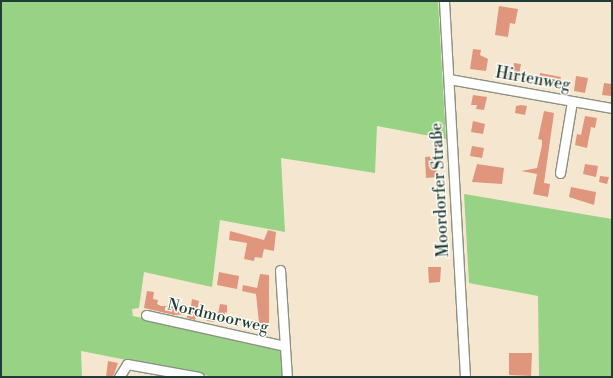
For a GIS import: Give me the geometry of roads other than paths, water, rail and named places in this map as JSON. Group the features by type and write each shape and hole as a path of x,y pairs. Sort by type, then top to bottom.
{"street":[{"name":"Moordorfer Straße","path":"444,1 465,377"},
{"name":"Hirtenweg","path":"449,79 612,108"},
{"path":"560,173 572,101"},
{"name":"Nordmoorweg","path":"280,270 287,377"},
{"name":"Nordmoorweg","path":"146,315 285,346"},
{"path":"118,377 127,364 199,377"}]}
